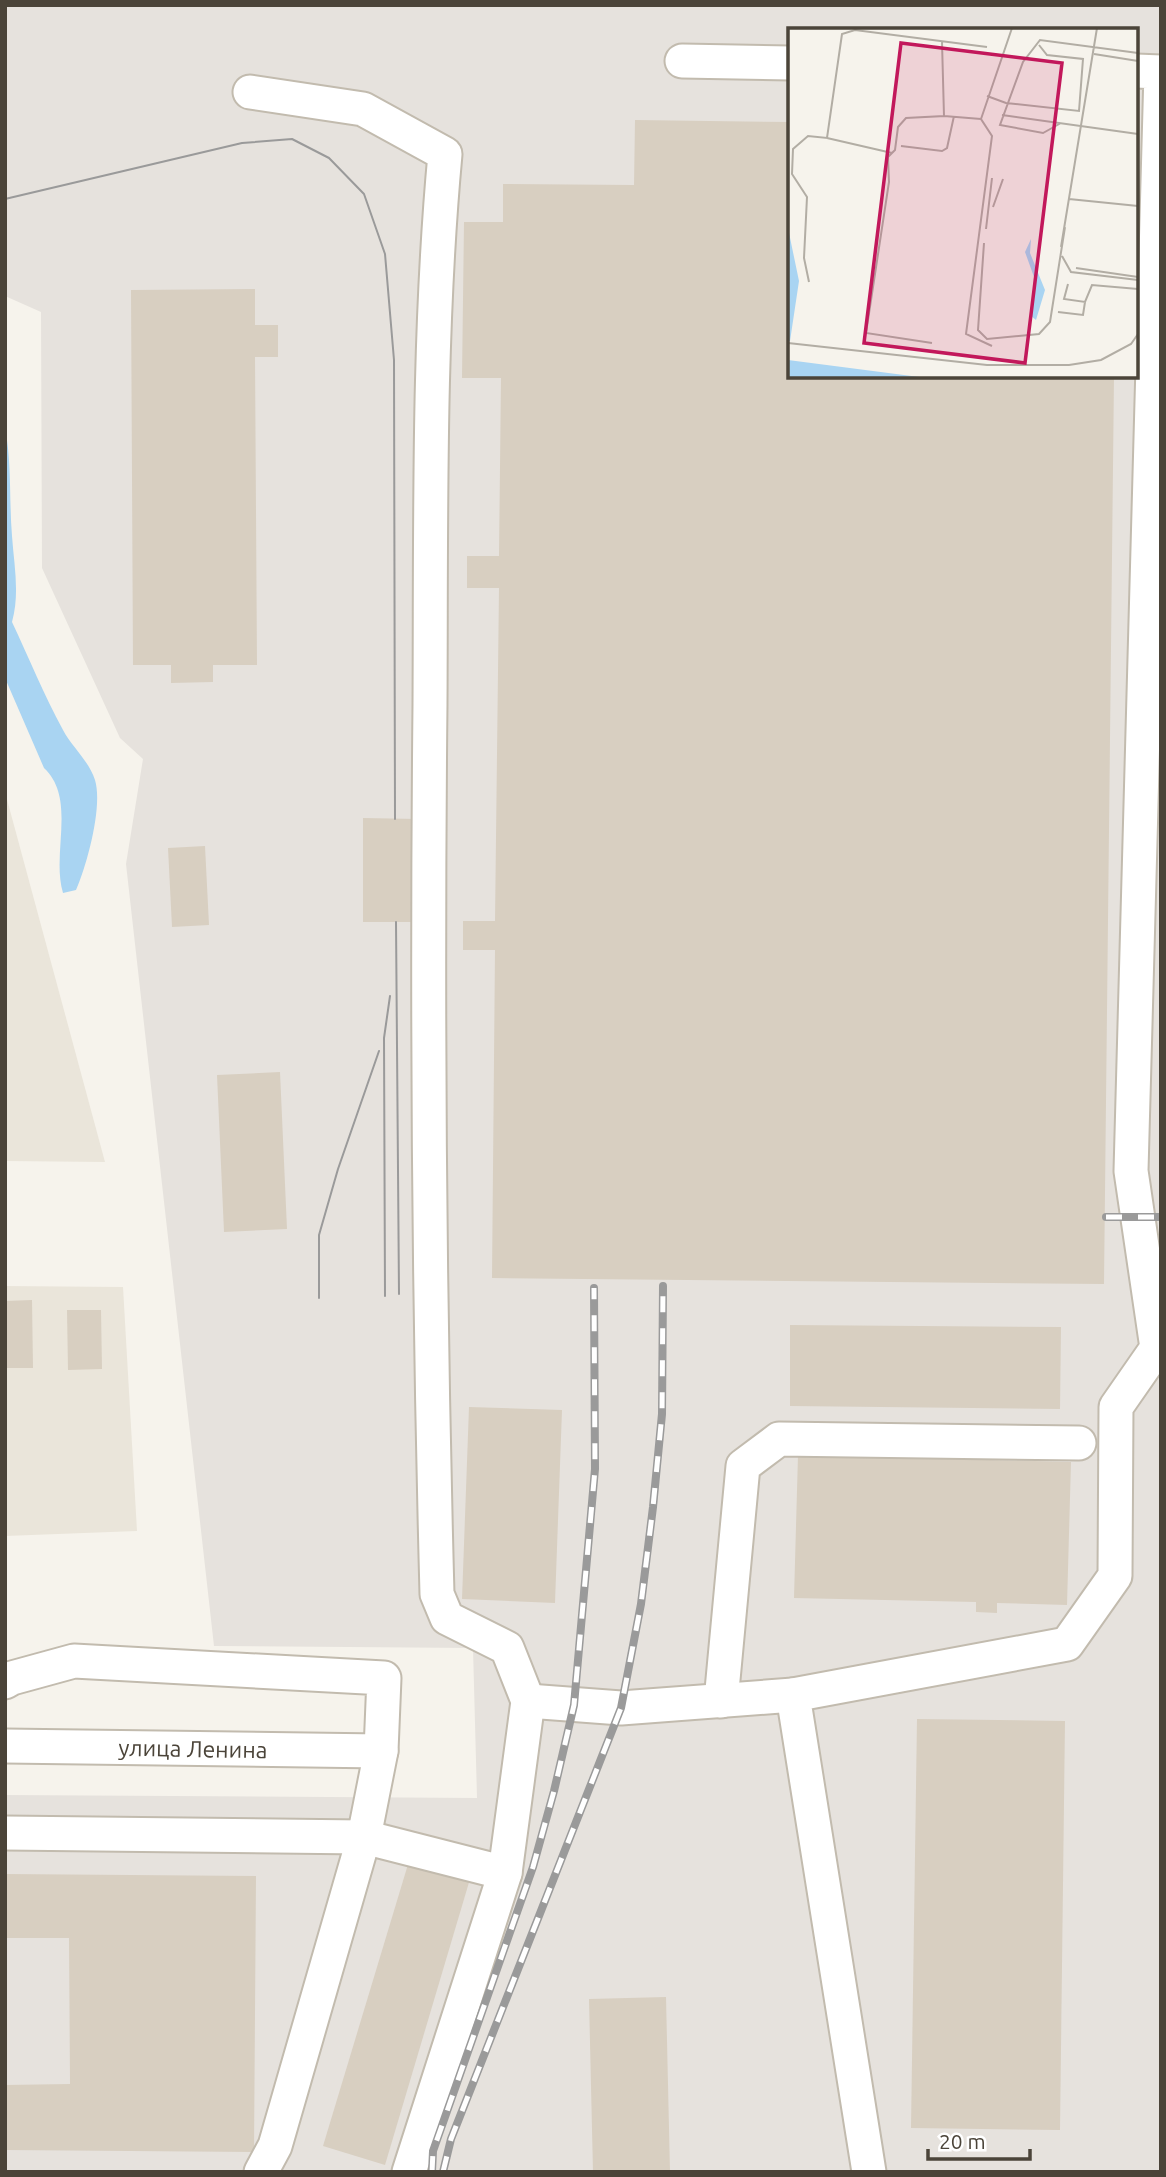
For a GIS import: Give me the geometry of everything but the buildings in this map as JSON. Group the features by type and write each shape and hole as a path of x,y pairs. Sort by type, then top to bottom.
{"street":[{"path":"682,61 788,63"},
{"path":"528,1702 621,1708 793,1695 1067,1644 1115,1576 1116,1407 1147,1384 1157,1348 1130,1171 1161,72 1138,71"},
{"path":"250,92 363,109 446,154 439,222 432,421 428,943 430,1339 437,1594 446,1618 507,1647 528,1702 505,1873 409,2172"},
{"path":"721,1702 743,1466 779,1440 1079,1443"},
{"path":"5,1682 74,1661 384,1678 381,1751 364,1838 275,2146 261,2172"},
{"path":"793,1695 869,2172"},
{"name":"улица Ленина","path":"5,1746 381,1751"},
{"path":"5,1833 364,1838 505,1873"}],"shaded area":[{"path":"5,5 1161,5 1161,2172 5,2172 5,1795 477,1798 473,1648 214,1646 126,864 143,759 120,738 42,568 41,312 5,296"},
{"path":"5,792 105,1162 5,1161"},
{"path":"5,1286 123,1287 137,1531 5,1536"}],"water":[{"path":"5,428 16,579 12,622 63,730 92,773 97,791 93,835 85,866 76,890 63,893 60,877 59,795 54,781 44,768 5,678"}],"tram line":[{"path":"5,199 242,143 292,139 329,158 364,194 385,254 394,360 395,819"},
{"path":"396,922 399,1294"},
{"path":"385,1296 384,1038 390,996"},
{"path":"319,1298 319,1235 338,1169 379,1051"}],"railway":[{"path":"1106,1217 1161,1217"},
{"path":"443,2172 451,2139 621,1708 641,1604 653,1507 662,1414 663,1286"},
{"path":"432,2172 433,2151 533,1867 574,1705 595,1469 594,1288"}]}
